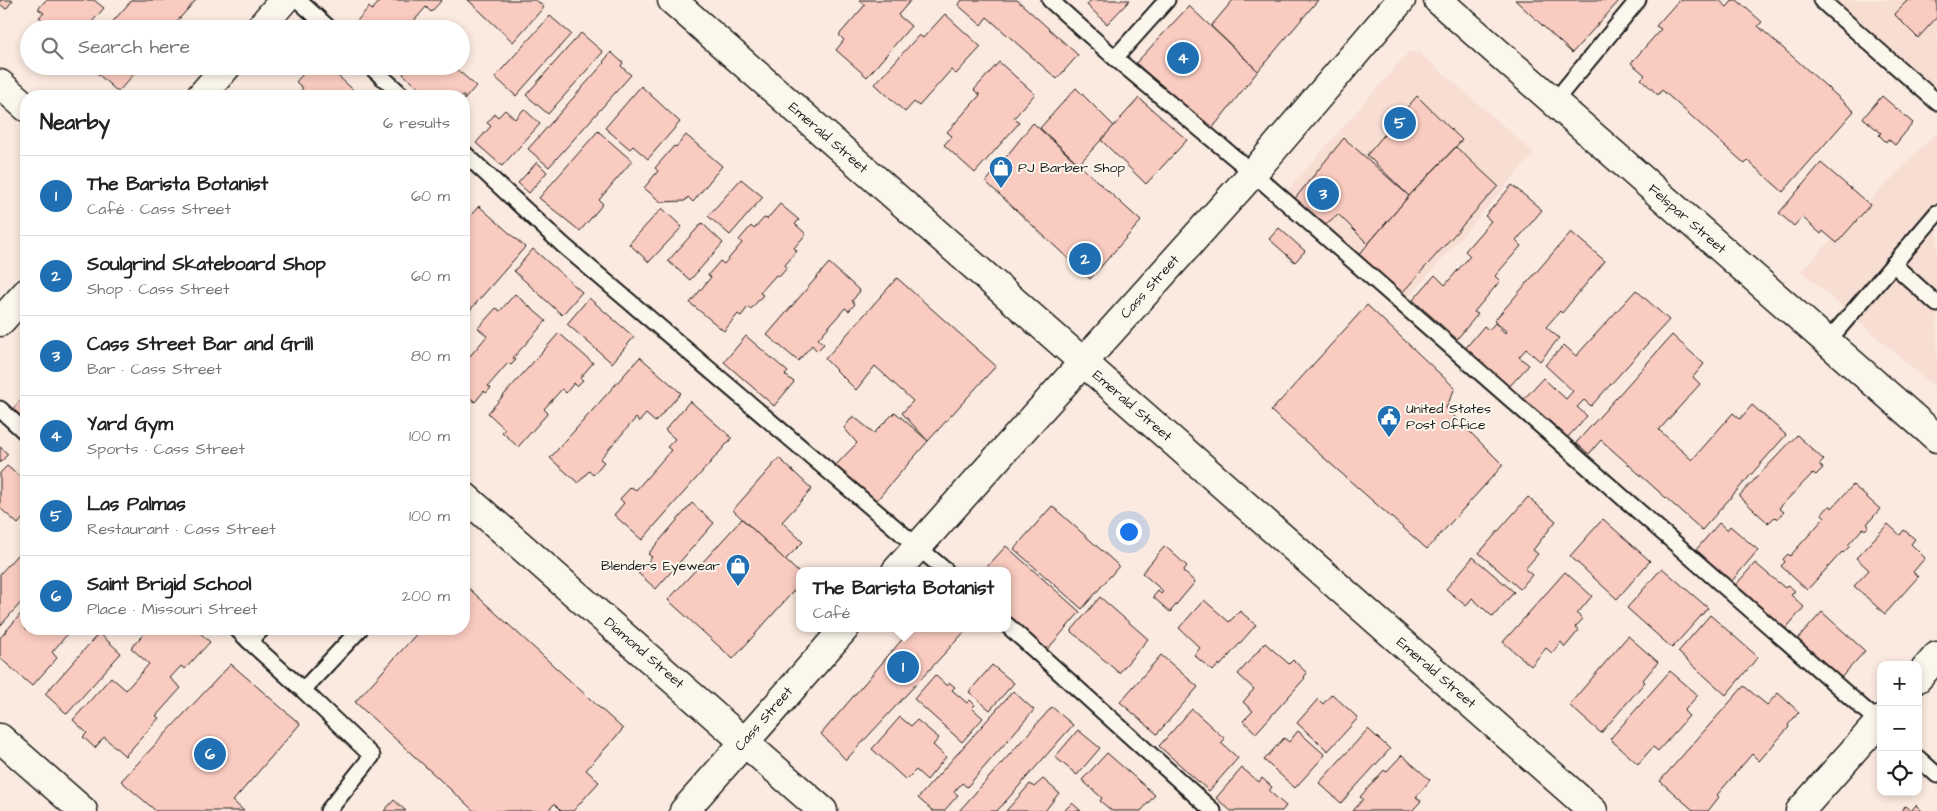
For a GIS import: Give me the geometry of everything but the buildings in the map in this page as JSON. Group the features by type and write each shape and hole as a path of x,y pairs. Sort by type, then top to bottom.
{"street":[{"path":"267,20 284,0"},
{"name":"Emerald Street","path":"672,0 1081,362 1594,811"},
{"name":"Cass Street","path":"899,567 1081,362 1253,173 1401,0"},
{"name":"Felspar Street","path":"1438,0 1937,438"},
{"path":"206,90 219,75"},
{"path":"0,84 20,102"},
{"path":"0,322 20,300"},
{"name":"Diamond Street","path":"470,501 823,811"},
{"name":"Cass Street","path":"684,811 841,632"},
{"path":"1922,673 1937,656"},
{"path":"1800,811 1877,725"},
{"path":"0,738 83,811"}],"lane":[{"path":"298,0 320,20"},
{"path":"1050,0 1115,58 1253,173 1877,719"},
{"path":"1115,58 1167,0"},
{"path":"1554,102 1638,0"},
{"path":"1821,0 1937,102"},
{"path":"380,75 396,90"},
{"path":"470,159 563,245 942,567"},
{"path":"1826,342 1937,213"},
{"path":"1893,264 1937,304"},
{"path":"0,409 20,427"},
{"path":"1011,629 1213,811"},
{"path":"243,635 372,756 328,811"},
{"path":"249,641 256,635"},
{"path":"303,690 354,635"},
{"path":"1922,762 1937,775"}],"shaded area":[{"path":"1827,0 1937,0 1937,95"},
{"path":"1409,52 1420,53 1534,153 1405,302 1283,195"},
{"path":"1937,132 1937,389 1801,271"}],"place":[{"name":"Yard Gym","path":"1183,58"},
{"name":"Las Palmas","path":"1400,123"},
{"name":"PJ Barber Shop","path":"1001,189"},
{"name":"Cass Street Bar and Grill","path":"1323,194"},
{"name":"Soulgrind Skateboard Shop","path":"1085,259"},
{"name":"United States Post Office","path":"1389,438"},
{"name":"Blenders Eyewear","path":"738,587"},
{"name":"The Barista Botanist","path":"903,667"},
{"name":"Saint Brigid School","path":"210,754"}]}
